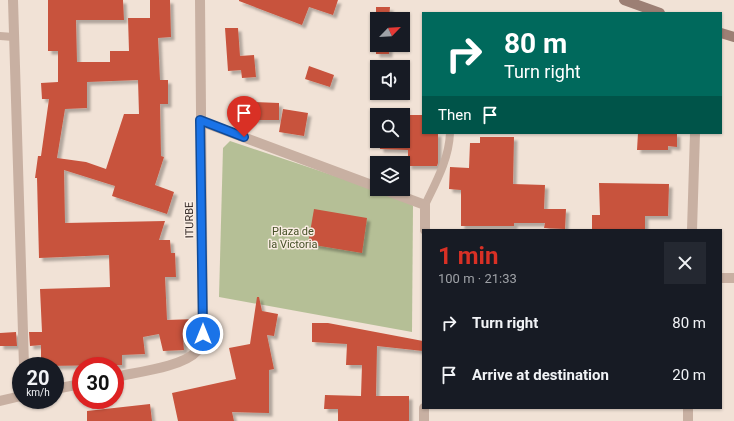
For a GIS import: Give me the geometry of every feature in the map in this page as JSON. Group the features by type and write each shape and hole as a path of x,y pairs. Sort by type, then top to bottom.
{"street":[{"path":"13,0 24,357"},
{"name":"ITURBE","path":"124,375 187,360 198,350 203,334 200,0"},
{"path":"624,0 657,12"},
{"path":"722,33 734,37"},
{"path":"200,120 370,184"},
{"path":"692,229 695,134"},
{"path":"401,196 425,205 425,229"},
{"path":"722,278 734,278"},
{"path":"0,401 12,398"},
{"path":"424,409 424,421"},
{"path":"688,409 688,421"}],"lane":[{"path":"0,36 13,36"},
{"path":"425,205 445,160 450,144 450,134"}],"green space":[{"name":"Plaza de la Victoria","path":"230,141 370,188 370,196 395,196 410,201 413,206 412,332 219,297 223,148"}],"building":[{"path":"48,0 123,0 124,20 76,20 77,62 110,62 110,51 129,51 128,18 150,18 150,0 170,0 171,37 158,38 160,80 168,80 168,104 160,104 161,156 164,157 155,185 174,192 167,214 112,196 115,186 64,170 65,223 165,221 159,240 170,240 171,253 175,253 176,277 165,277 167,320 195,319 196,328 191,329 192,339 183,339 184,350 163,351 159,334 143,337 145,354 122,355 122,357 72,357 72,366 64,366 64,357 41,357 41,345 30,346 29,332 42,332 40,289 110,287 109,255 39,258 37,178 35,178 38,156 41,156 49,99 42,99 41,83 58,82 58,51 48,51","holes":["138,80 139,114 124,114 106,169 86,162 57,158 65,109 87,108 87,82"]},
{"path":"239,0 338,0 333,15 309,7 302,25"},
{"path":"376,7 390,7 390,12 376,12"},
{"path":"225,28 238,28 240,56 254,55 256,77 242,78 241,70 228,71"},
{"path":"376,52 389,52 389,54 376,54"},
{"path":"309,66 334,75 330,87 305,79"},
{"path":"254,102 279,103 279,120 254,120"},
{"path":"283,109 308,113 304,136 279,132"},
{"path":"410,115 422,115 422,134 438,134 437,166 410,166 410,156 408,156 408,150 380,149 410,148"},
{"path":"638,134 677,134 677,147 668,146 668,150 637,150"},
{"path":"480,137 514,137 513,184 545,185 544,209 566,209 565,229 544,228 545,223 514,223 514,226 461,226 461,190 449,189 450,167 469,168 470,143 480,143"},
{"path":"599,183 669,184 668,216 645,216 645,229 592,229 592,215 600,215"},
{"path":"314,209 367,218 362,253 308,244"},
{"path":"257,297 259,297 262,311 278,314 274,336 267,335 274,369 269,370 269,413 232,412 234,421 178,421 172,393 236,379 229,348 250,344"},
{"path":"312,323 328,323 422,341 422,351 377,346 376,396 409,396 409,421 338,421 338,409 324,409 325,395 361,396 362,365 346,365 347,344 312,342"},
{"path":"16,332 17,346 0,346 0,333"},
{"path":"150,404 152,421 87,421 87,411 124,409 124,407"}],"route":[{"path":"203,334 200,120 244,137"}]}
